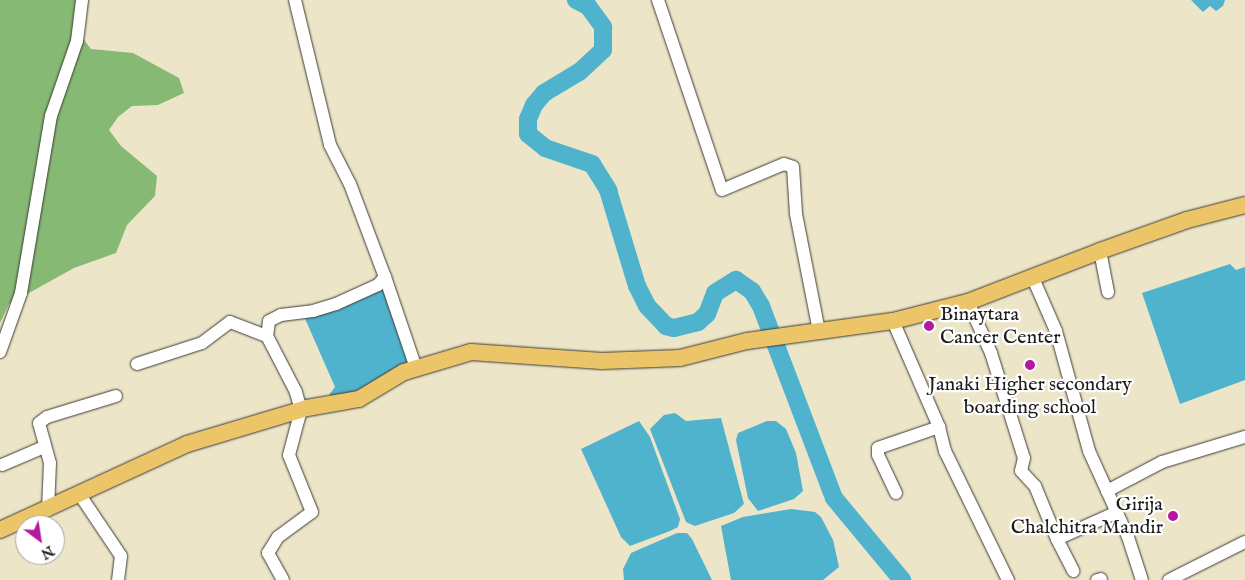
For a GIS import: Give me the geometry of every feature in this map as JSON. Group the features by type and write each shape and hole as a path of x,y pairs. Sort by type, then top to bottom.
{"main road":[{"path":"0,530 48,510 187,444 302,410 359,399 404,372 471,352 602,361 680,358 747,341 893,321 968,302 1032,276 1187,220 1245,205"}],"street":[{"path":"0,352 21,293 51,116 77,41 82,0"},
{"path":"295,0 330,145 354,191 416,368"},
{"path":"658,0 722,190 784,164 793,167 796,214 820,331"},
{"path":"1100,251 1108,292"},
{"path":"1032,276 1056,331 1089,451 1117,512 1142,580"},
{"path":"283,580 268,553 278,537 312,512 289,455 302,410 296,392 267,336 269,321 281,315 313,311 336,304 378,285 385,277"},
{"path":"968,302 991,353 1024,458 1021,471 1035,486 1057,539 1073,571"},
{"path":"893,321 939,427 949,459 1008,580"},
{"path":"137,364 202,343 230,322 267,336"},
{"path":"48,510 50,463 44,448 39,423 47,417 116,396"},
{"path":"896,493 878,455 878,448 939,427"},
{"path":"1107,491 1162,462 1245,437"},
{"path":"2,465 44,448"},
{"path":"80,495 121,556 118,580"},
{"path":"1057,539 1117,512"},
{"path":"1169,580 1245,542"}],"green space":[{"path":"0,0 77,0 74,27 91,49 133,53 179,78 184,93 158,105 132,106 118,117 109,130 121,146 157,176 155,196 127,225 116,253 74,268 9,304 0,323"}],"water":[{"path":"1191,0 1225,0 1223,6 1216,11 1210,6 1203,12"},
{"path":"1230,264 1236,270 1245,267 1245,380 1180,404 1142,293"},
{"path":"383,286 409,354 408,363 363,395 329,395 335,387 303,314"},
{"path":"675,413 686,421 721,418 744,504 734,513 695,526 686,522 650,429 664,415"},
{"path":"639,421 650,437 680,519 678,527 630,546 621,537 581,449"},
{"path":"767,421 776,421 786,429 796,453 803,491 794,499 758,511 748,498 736,440 738,433"},
{"path":"791,509 815,512 821,517 833,540 839,567 823,580 731,580 721,526 743,517"},
{"path":"677,533 687,533 692,539 712,580 624,580 623,569 631,553"}],"waterway":[{"path":"576,0 588,6 603,27 603,50 579,72 544,93 534,105 528,119 528,134 545,148 592,164 608,190 637,286 647,306 666,326 674,328 698,322 707,314 715,293 736,280 752,291 761,306 834,498 902,580"}],"place":[{"name":"Binaytara Cancer Center","path":"929,326"},
{"name":"Janaki Higher secondary boarding school","path":"1030,365"},
{"name":"Girija Chalchitra Mandir","path":"1173,516"}]}
